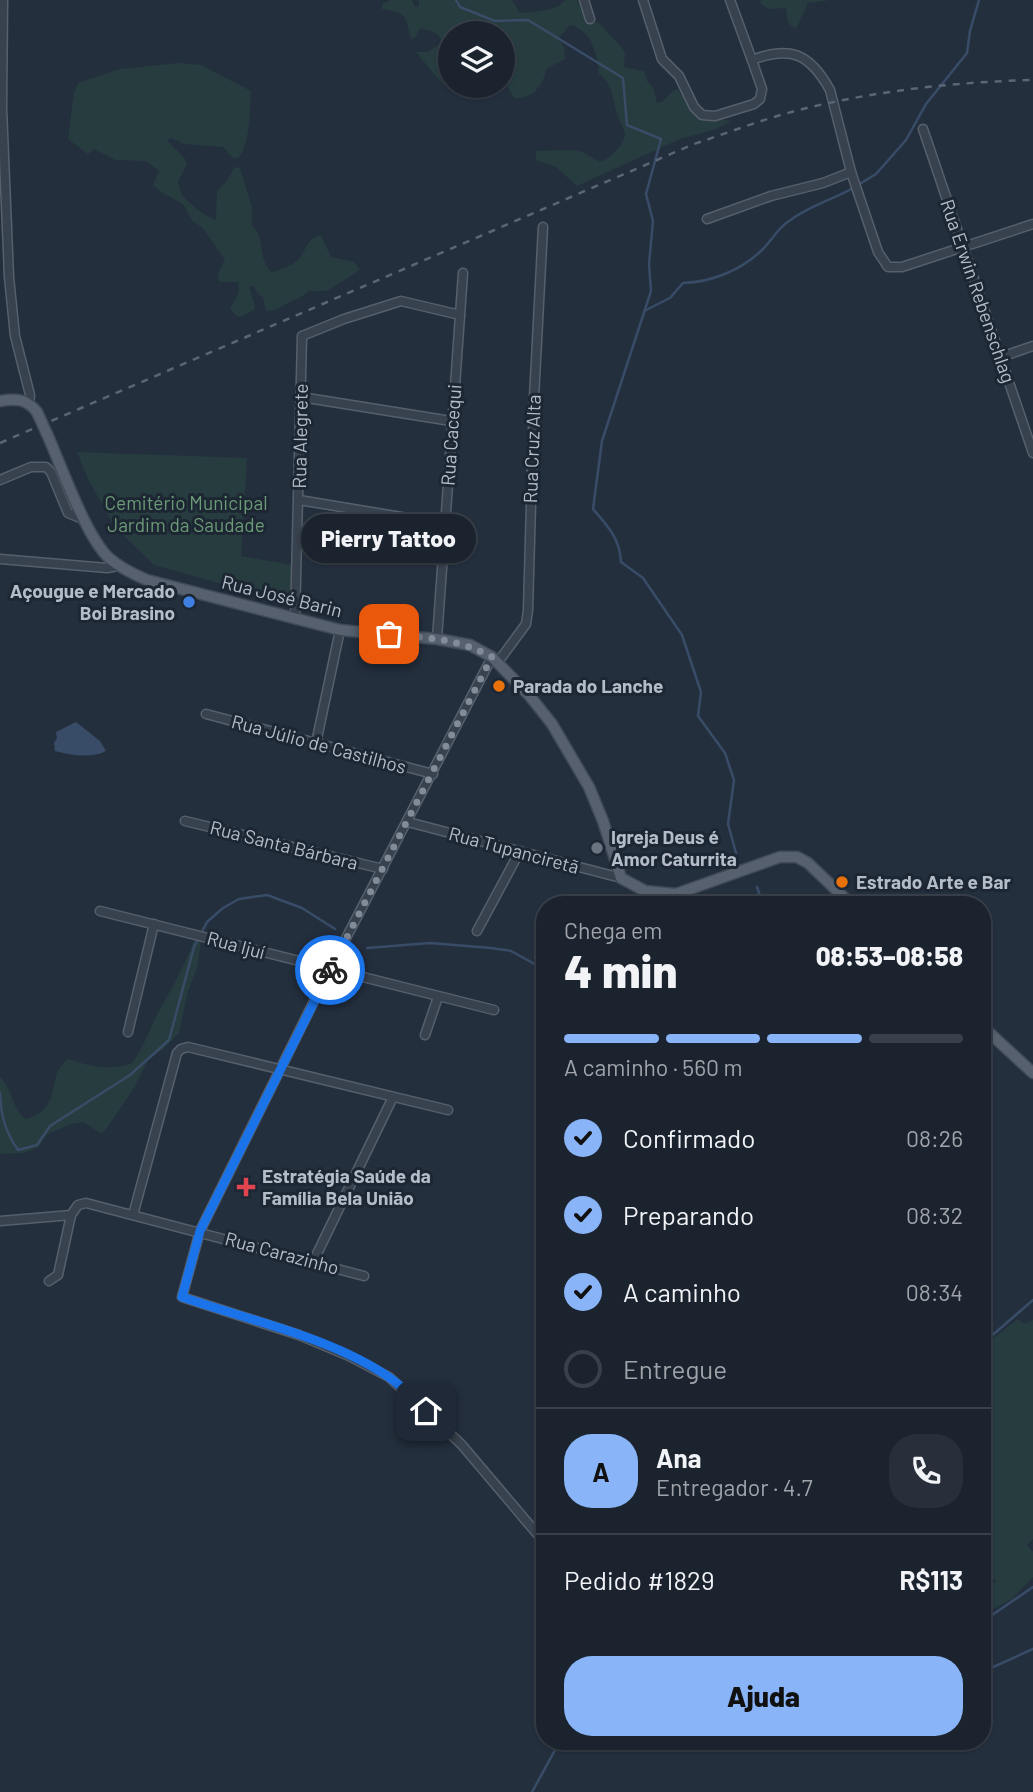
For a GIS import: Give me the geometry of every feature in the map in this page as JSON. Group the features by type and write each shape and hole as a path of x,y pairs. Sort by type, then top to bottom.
{"main road":[{"path":"0,401 18,400 29,403"},
{"name":"Rua José Barin","path":"29,403 37,412 85,520 106,556 118,566 147,580 295,619 340,630 437,639 470,645 495,660 529,695 552,724 589,787 621,878"},
{"path":"621,878 645,891 676,894 780,857 797,857 808,863 843,896"},
{"path":"991,1034 1033,1073"}],"street":[{"path":"3,0 2,108 9,277 15,336 30,395 29,403"},
{"path":"584,0 590,19"},
{"path":"643,0 662,59 678,76 694,107 702,115 715,116 754,104 761,99 762,89 730,0"},
{"path":"752,60 779,53 794,55 812,63 830,90 851,172 878,252 888,267 902,267 1033,224"},
{"name":"Rua Erwin Rebenschlag","path":"923,129 1033,453"},
{"path":"707,219 771,195 823,183 851,172"},
{"name":"Rua Cruz Alta","path":"536,1533 461,1444 389,1377 349,1356 299,1335 182,1297 200,1231 331,969 495,660 526,624 543,228"},
{"name":"Rua Cacequi","path":"437,639 463,273"},
{"name":"Rua Alegrete","path":"295,619 302,336 401,301 460,315"},
{"path":"1001,357 1033,346"},
{"path":"301,397 451,421"},
{"path":"0,480 32,467 46,467 51,472 68,513 85,520"},
{"path":"299,500 444,524"},
{"path":"0,559 107,568 118,566"},
{"path":"316,743 340,630"},
{"name":"Rua Júlio de Castilhos","path":"206,714 433,774"},
{"name":"Rua Santa Bárbara","path":"185,821 383,869"},
{"name":"Rua Tupanciretã","path":"408,822 621,878"},
{"path":"477,931 520,851"},
{"name":"Rua Ijuí","path":"100,911 494,1010"},
{"path":"128,1032 154,923"},
{"path":"425,1035 438,997"},
{"path":"133,1215 177,1053 181,1049 188,1047 448,1110"},
{"path":"313,1262 393,1097"},
{"name":"Rua Carazinho","path":"71,1215 78,1205 86,1203 364,1276"},
{"path":"0,1221 71,1215 58,1275 49,1281"}],"green space":[{"path":"391,0 412,0 415,7 419,6 419,0 512,0 520,13 550,9 565,0 577,0 587,23 598,22 622,48 625,53 624,67 644,71 647,81 653,87 657,103 678,89 698,116 731,122 680,139 577,186 556,167 536,160 536,151 572,150 582,152 600,162 616,151 625,134 611,89 599,74 592,44 583,32 570,25 558,39 564,47 565,59 546,69 543,81 532,94 515,98 515,21 438,21 438,36 420,28 416,37 411,39 404,16 382,9 382,4"},
{"path":"761,0 830,0 808,3 796,29 788,23 786,8 768,9 760,3"},
{"path":"438,46 438,79 416,52 427,52"},
{"path":"179,63 201,65 251,91 247,136 238,158 233,158 223,147 184,144 171,138 167,140 187,164 178,182 184,197 197,209 216,220 217,191 235,167 240,168 252,207 252,225 257,231 266,265 271,272 295,262 310,242 321,235 331,257 354,262 360,270 327,291 309,291 270,311 266,311 263,297 253,286 249,286 254,310 241,317 237,316 230,309 239,292 238,282 219,282 218,273 225,260 202,227 193,222 183,204 153,185 159,171 146,161 116,160 94,149 88,154 68,139 74,93 78,83 120,69"},
{"name":"Cemitério Municipal Jardim da Saudade","path":"77,452 247,458 241,556 292,565 290,599 236,588 154,565 115,527 89,481"},
{"path":"194,940 201,942 197,968 188,991 179,1033 162,1050 149,1058 134,1088 104,1132 100,1133 83,1122 71,1124 46,1135 39,1147 24,1153 0,1154 0,1077 8,1087 21,1115 26,1119 46,1107 51,1099 57,1073 69,1059 100,1067 132,1063 182,969"},
{"path":"1018,1319 1024,1324 1033,1320 1033,1539 1027,1545 1033,1552 1033,1577 1012,1599 991,1610 991,1584 997,1581 991,1578 991,1340"}],"water":[{"path":"76,722 100,741 106,751 87,756 55,751 56,732"}],"waterway":[{"path":"456,0 460,7 495,21 528,20 623,78 627,125 661,139 646,194 653,221 649,264 651,291 602,441 593,509 616,540 621,562 643,578 682,635 701,692 698,716 725,753 734,780 728,824 736,853"},
{"path":"858,185 876,174 906,140 926,104 967,53 979,0"},
{"path":"644,311 670,298 683,283 716,277 736,269 763,249 789,221 853,188"},
{"path":"757,887 760,896"},
{"path":"0,1093 4,1123 18,1150 37,1145 50,1126 130,1075 169,1040 194,947 207,922 239,899 267,895 302,908 335,929"},
{"path":"367,948 430,943 491,948 511,951 536,965"},
{"path":"991,1336 1033,1300"},
{"path":"991,1616 1033,1587"},
{"path":"991,1668 1033,1649"},
{"path":"532,1792 555,1750"}],"railway":[{"path":"0,443 694,144 782,115 854,98 943,85 1033,80"}],"way so far":[{"path":"330,970 492,657 470,645 389,634"}],"place":[{"name":"Açougue e Mercado Boi Brasino","path":"189,602"},
{"name":"Pierry Tattoo","path":"389,634"},
{"name":"Parada do Lanche","path":"499,686"},
{"name":"Igreja Deus é Amor Caturrita","path":"597,848"},
{"name":"Estrado Arte e Bar","path":"842,882"},
{"name":"Estratégia Saúde da Família Bela União","path":"246,1187"}],"route":[{"path":"330,970 200,1231 182,1297 299,1335 349,1356 389,1377 426,1411"}]}
